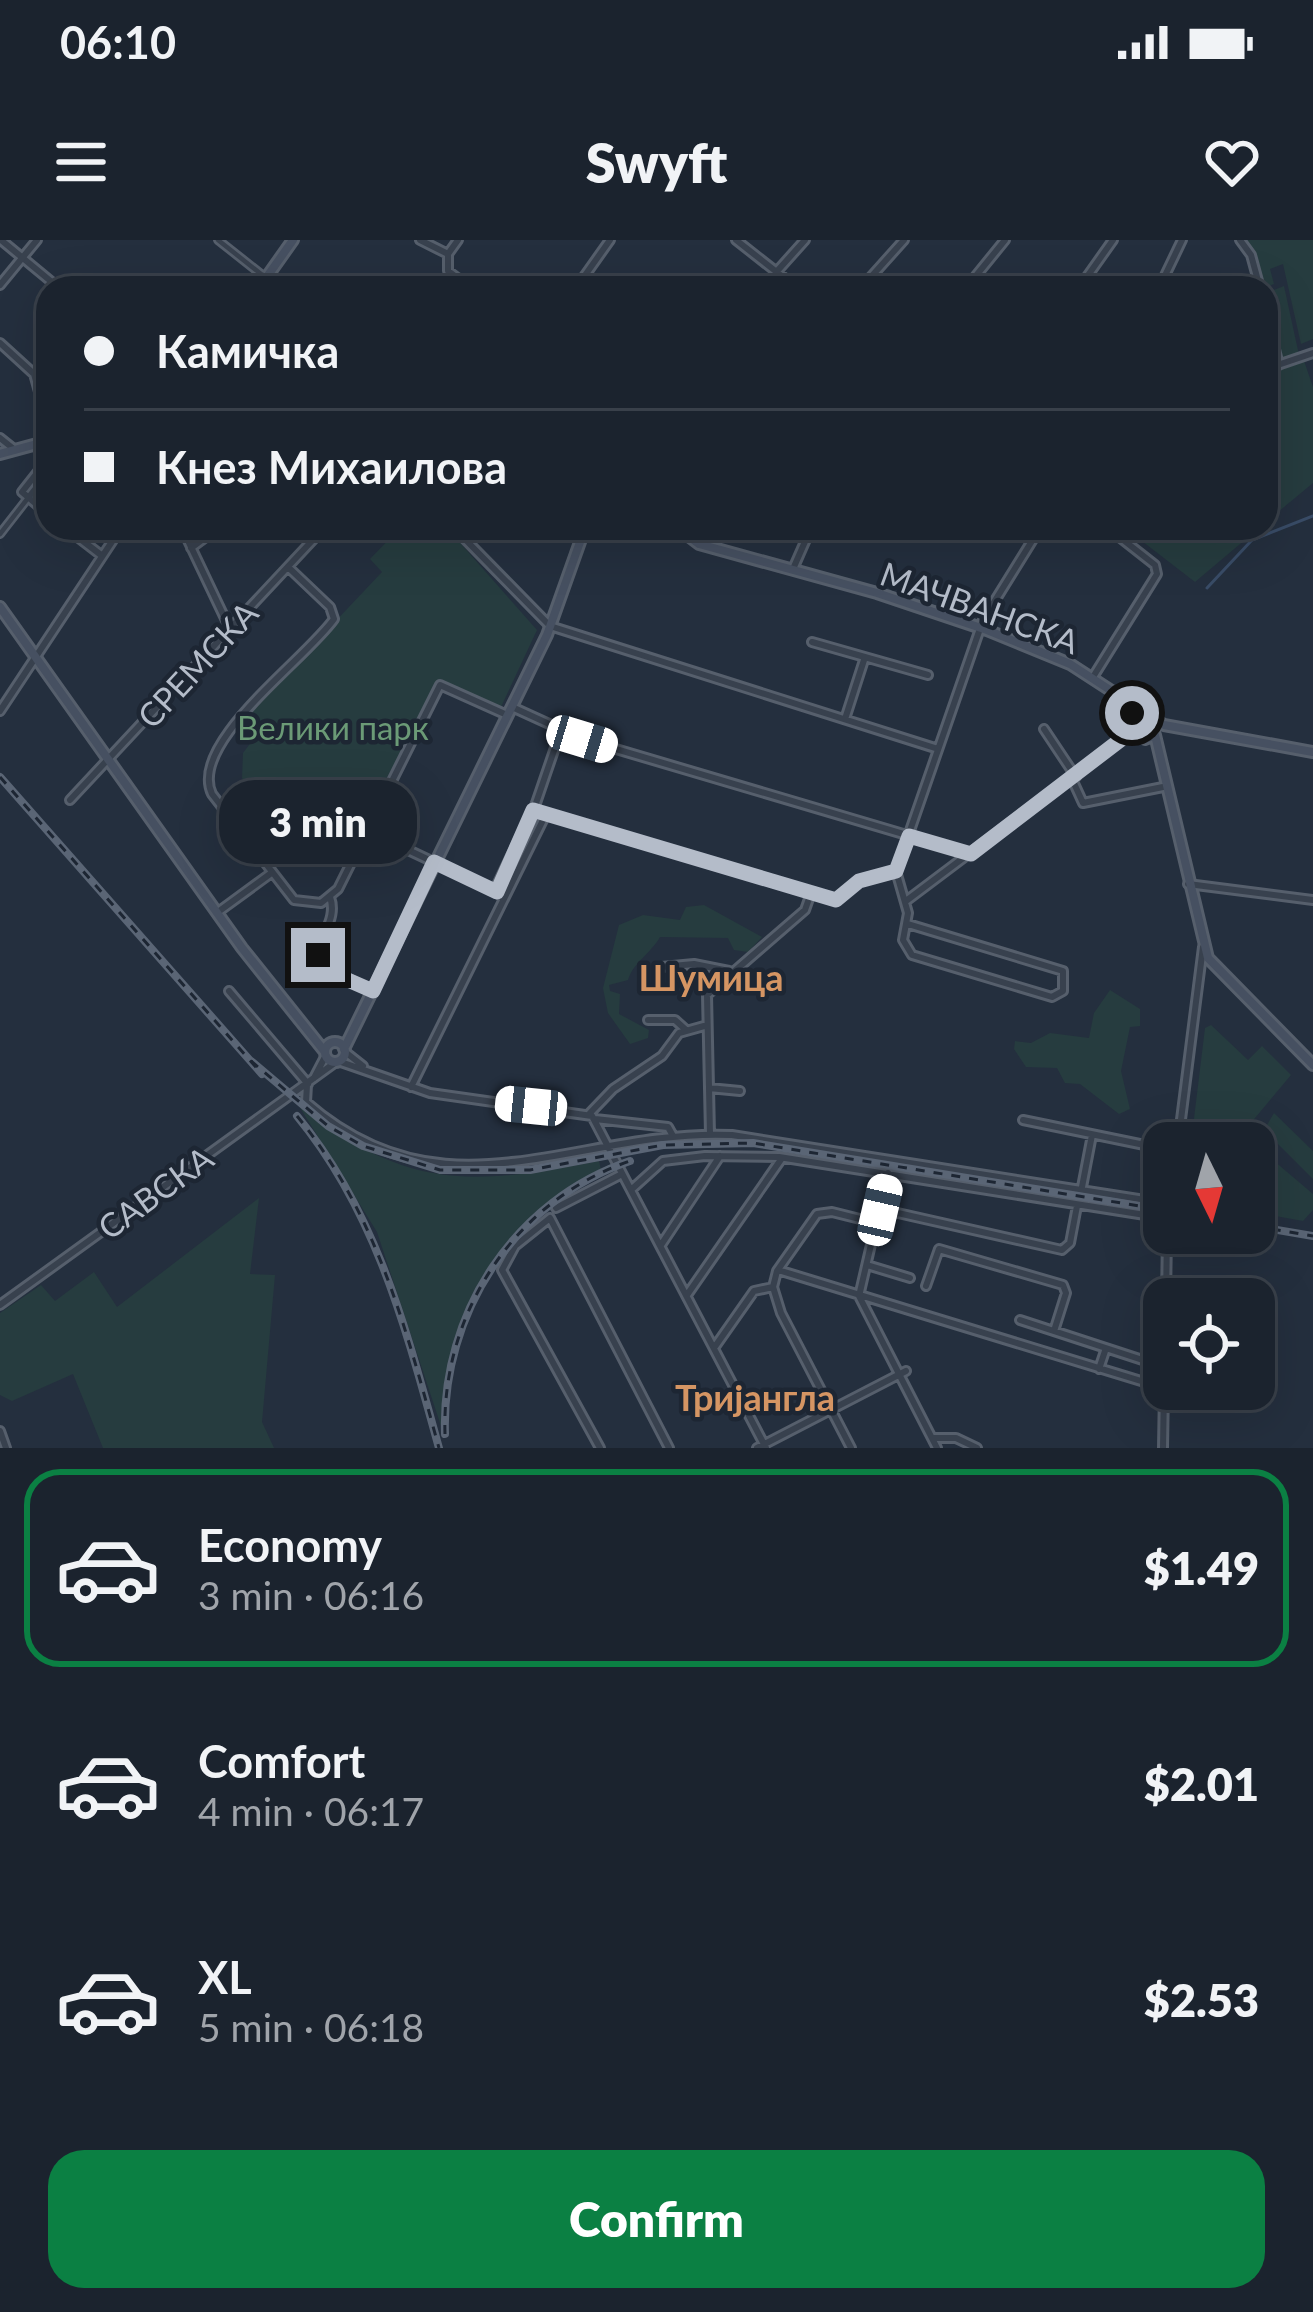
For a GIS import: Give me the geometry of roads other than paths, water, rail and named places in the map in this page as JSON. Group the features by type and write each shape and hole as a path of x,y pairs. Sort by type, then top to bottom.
{"main road":[{"path":"268,276 293,240"},
{"path":"0,454 36,444"},
{"path":"334,1049 364,1011 510,711 550,626 581,540"},
{"name":"МАЧВАНСКА","path":"694,540 981,628 1093,677 1124,699 1146,729"},
{"path":"0,607 218,912 308,1024 334,1049 337,1061"},
{"path":"1312,748 1146,729 1203,946 1213,967 1313,1065"}],"street":[{"path":"1,240 44,276"},
{"path":"0,285 37,240"},
{"path":"218,240 266,276"},
{"path":"420,240 450,251"},
{"path":"455,276 448,271 450,251 458,240"},
{"path":"584,276 610,240"},
{"path":"736,240 782,276"},
{"path":"772,276 805,240"},
{"path":"872,276 904,240"},
{"path":"976,276 1005,240"},
{"path":"1088,276 1113,240"},
{"path":"1165,276 1182,240"},
{"path":"1240,240 1251,254 1256,276"},
{"path":"0,344 36,377"},
{"path":"1278,360 1279,364 1313,353"},
{"path":"0,438 16,450"},
{"path":"36,474 23,491 36,504"},
{"path":"0,534 36,488"},
{"path":"81,540 102,556"},
{"path":"0,711 113,540"},
{"path":"187,540 230,629"},
{"path":"191,548 202,540"},
{"name":"СРЕМСКА","path":"70,800 313,540"},
{"path":"466,540 550,626 935,748"},
{"path":"792,569 805,540"},
{"path":"908,924 1054,968 1067,977 1061,994 1052,997 919,957 904,946 906,901 899,896 896,871 935,748 981,628 1033,540"},
{"path":"1093,677 1157,574 1155,565 1123,540"},
{"path":"288,567 328,604 334,619 217,745 207,770 212,794 270,874 298,902 330,897"},
{"path":"812,642 928,675"},
{"path":"845,721 864,660"},
{"path":"373,991 320,965 318,949 334,914 330,897 439,686 560,732 971,854"},
{"path":"1044,729 1083,802 1163,787"},
{"path":"906,901 1146,729"},
{"path":"411,1087 500,896 560,732"},
{"path":"533,810 836,900 859,881 896,871"},
{"path":"500,896 546,814"},
{"path":"387,840 500,896"},
{"path":"218,912 270,874"},
{"path":"1188,884 1313,900"},
{"path":"707,994 805,910 811,893"},
{"path":"1181,1122 1203,946"},
{"path":"701,966 707,994 710,1134"},
{"path":"662,967 729,971"},
{"path":"229,991 309,1084"},
{"path":"648,1020 670,1018 685,1029"},
{"path":"592,1117 613,1089 662,1056 685,1029 706,1024"},
{"path":"305,1100 309,1084 334,1049 370,1071"},
{"path":"337,1061 411,1087 647,1122 668,1127 673,1136"},
{"name":"САВСКА","path":"0,1305 337,1061"},
{"path":"710,1088 740,1091"},
{"path":"292,1093 368,1144 461,1168 532,1163 673,1136 710,1134 770,1137 1143,1199"},
{"path":"592,1117 762,1447 903,1373"},
{"path":"1023,1120 1143,1146"},
{"path":"1082,1187 1092,1135"},
{"path":"661,1245 720,1156"},
{"path":"632,1189 663,1161 782,1157 1143,1217"},
{"path":"686,1295 782,1157"},
{"path":"888,1172 860,1294 937,1448"},
{"path":"556,1208 624,1173"},
{"path":"880,1210 1057,1249 1068,1246 1077,1207"},
{"path":"851,1448 778,1308 773,1287 778,1270 821,1211 876,1223"},
{"path":"600,1448 502,1270 515,1246 550,1218 669,1448"},
{"path":"926,1286 939,1249 1063,1285 1067,1290 1054,1331"},
{"path":"866,1265 910,1278"},
{"path":"778,1270 1143,1383"},
{"path":"714,1348 757,1288 773,1287"},
{"path":"1020,1320 1143,1359"},
{"path":"1099,1369 1106,1348"},
{"path":"1163,1448 1164,1410"},
{"path":"0,1431 6,1448"},
{"path":"932,1438 956,1438 977,1448"}],"waterway":[{"path":"1278,530 1313,516"},
{"path":"1207,588 1252,540"}],"railway":[{"path":"0,777 262,1074"},
{"path":"251,1061 328,1126 363,1146 440,1170 530,1170 663,1145 753,1143 1143,1207"},
{"path":"297,1116 348,1192 386,1274 439,1448"},
{"path":"445,1434 456,1346 471,1305 493,1267 552,1203 630,1161"},
{"path":"1275,1230 1313,1236"}],"district":[{"name":"Шумица","path":"711,977"},
{"name":"Тријангла","path":"755,1397"}],"park label":[{"name":"Велики парк","path":"333,727"}]}
